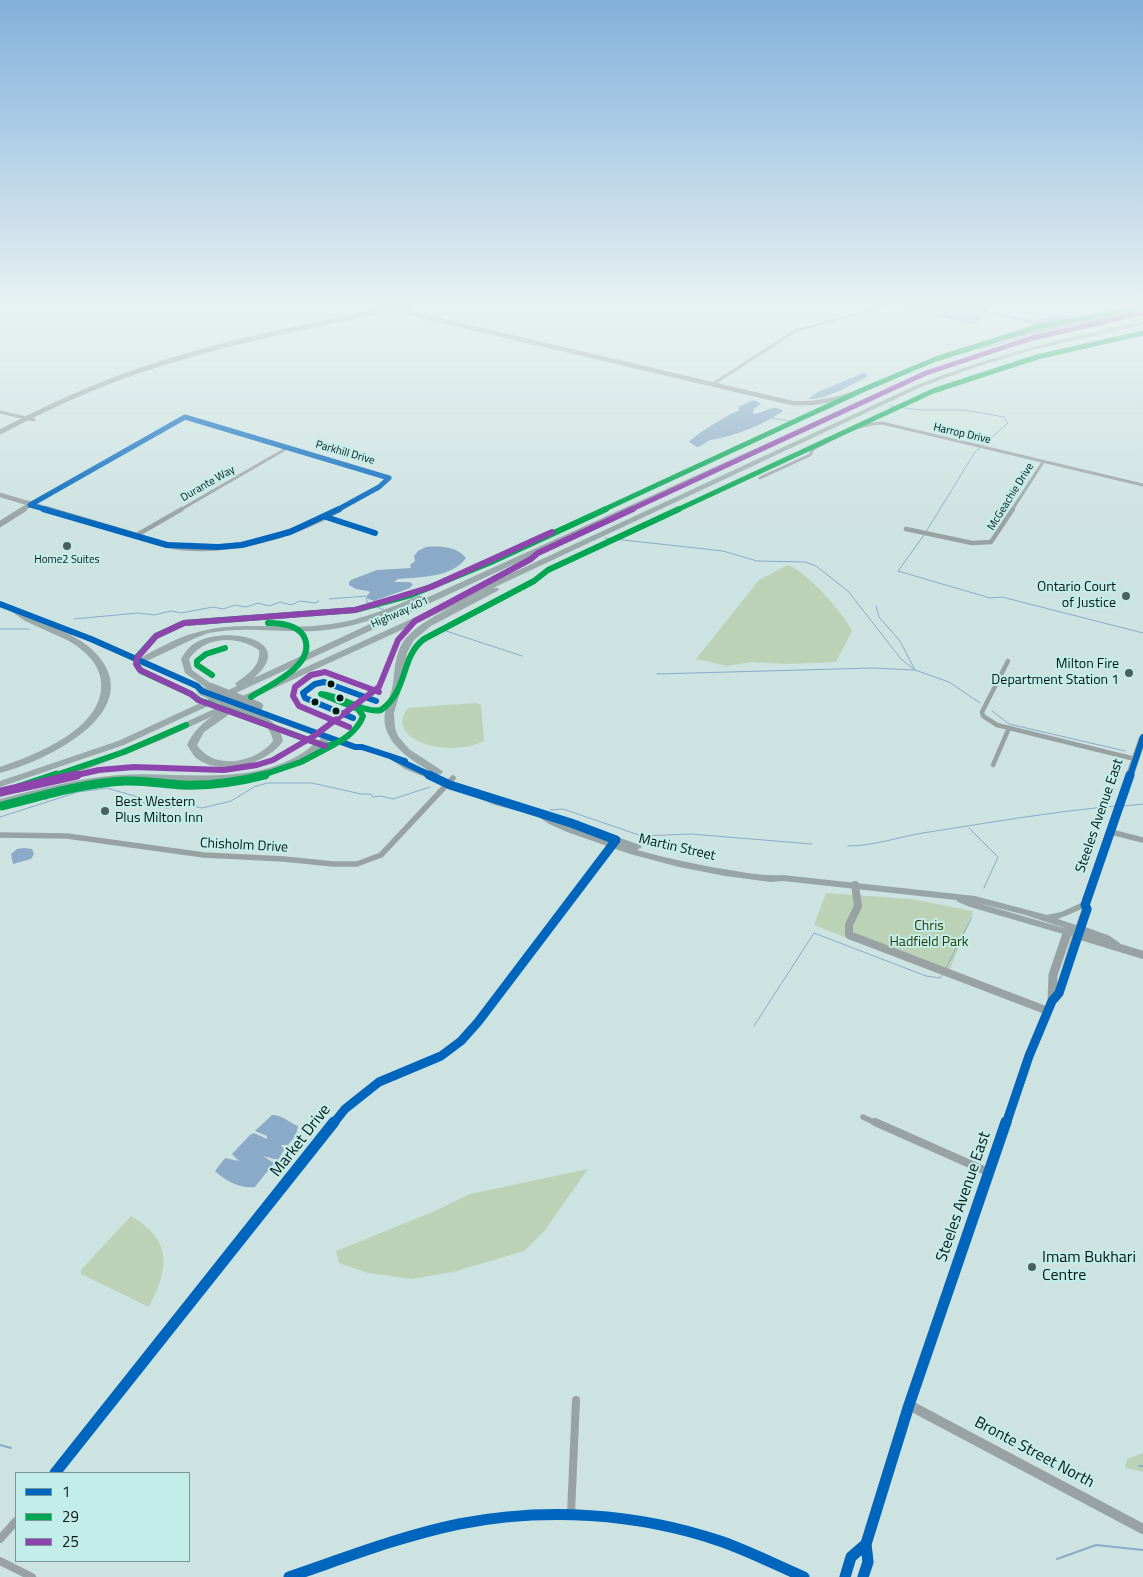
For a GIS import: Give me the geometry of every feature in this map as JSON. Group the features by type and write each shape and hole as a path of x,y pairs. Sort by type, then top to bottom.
{"highway":[{"name":"Highway 401","path":"0,784 121,743 182,716 650,498 912,380"},
{"name":"Highway 401","path":"0,794 130,751 936,380"},
{"path":"438,772 400,746 393,737 390,727 389,718 398,680 398,669 406,643 421,629 538,567 542,562"},
{"path":"142,661 181,640 208,632 234,628 313,628 363,620 383,614 480,573 494,571"},
{"path":"0,770 50,750 71,738 88,724 99,710 106,693 106,675 100,662 72,640 20,616 12,609"},
{"path":"182,716 200,703 249,678 262,663 265,656 263,649 248,640 229,638 208,641 193,648 185,659 188,671 203,688 205,694 252,709 275,729 278,741 276,747 251,760 227,764 206,761 194,752 192,745 194,737 201,729 224,714 280,683"},
{"path":"0,802 99,780 135,777 215,780 259,775 276,770 299,759 328,737"}],"main road":[{"path":"0,432 27,418 41,414 118,380"},
{"path":"0,437 34,420 41,416 41,414"},
{"path":"0,604 142,661 203,688"},
{"name":"Martin Street","path":"252,709 355,747 362,747 438,772 451,781"},
{"name":"Martin Street","path":"252,709 361,743 362,747"},
{"name":"Steeles Avenue East","path":"866,1544 910,1405 1029,1056 1052,1001 1059,993 1074,930 1111,832 1143,737"},
{"name":"Martin Street","path":"392,757 408,767 451,781 498,803 510,804 541,815 552,823 614,842 730,869 783,878 975,899 1028,912 1074,930"},
{"name":"Martin Street","path":"957,898 973,905 1074,930"},
{"path":"1028,912 1062,916 1082,906"},
{"path":"845,1577 852,1557 866,1544"},
{"path":"863,1577 868,1562 866,1544"}],"street":[{"path":"694,380 792,403 824,403 839,400 886,380"},
{"path":"713,384 720,380"},
{"path":"0,412 34,420"},
{"name":"Parkhill Drive","path":"0,495 30,505 167,545 189,548 223,547 266,541 284,536 326,518 389,479 387,476 185,417 30,505"},
{"name":"Harrop Drive","path":"760,478 810,455 813,449 860,426 882,422 891,426 1143,486"},
{"name":"Durante Way","path":"135,536 289,447"},
{"name":"McGeachie Drive","path":"906,529 972,542 991,542 1043,462"},
{"path":"0,524 30,505"},
{"path":"1008,661 982,714 991,722 1135,759"},
{"path":"993,765 1009,728"},
{"name":"Chisholm Drive","path":"0,836 61,834 208,856 284,859 332,865 350,865 367,862 381,855 451,781"},
{"path":"1111,832 1143,840"},
{"name":"Market Drive","path":"56,1472 345,1109 379,1082 441,1056 461,1041 478,1022 614,842"},
{"path":"855,885 858,903 857,910 848,925 847,931 849,935 1048,1011"},
{"name":"Martin Street","path":"1074,930 1105,945 1117,946 1143,955"},
{"path":"863,1117 989,1173"},
{"path":"571,1513 576,1400"},
{"name":"Bronte Street North","path":"910,1405 1143,1529"},
{"path":"289,1577 457,1525 512,1516 571,1513 630,1520 707,1537 804,1577"},
{"path":"0,1539 15,1522"},
{"path":"0,1561 32,1577"}],"green space":[{"path":"788,565 805,576 824,594 841,613 852,631 836,662 787,664 752,662 727,666 696,659 759,580"},
{"path":"476,703 481,705 484,741 476,744 454,748 432,746 414,738 407,733 403,726 403,718 408,708"},
{"name":"Chris Hadfield Park","path":"826,893 911,899 973,911 947,977 814,925"},
{"path":"588,1169 545,1230 524,1251 453,1272 412,1279 368,1273 339,1263 336,1251 435,1211 470,1194"},
{"path":"131,1216 145,1225 154,1235 160,1245 163,1256 161,1280 149,1307 81,1274 81,1270"},
{"path":"1143,1453 1143,1472 1125,1468 1127,1459"}],"water":[{"path":"847,380 862,380 823,397 808,399 818,392"},
{"path":"754,400 761,404 754,409 753,414 772,408 783,411 749,429 709,441 697,447 689,442 712,425 739,411 738,407"},
{"path":"426,547 453,549 466,558 460,565 444,573 425,577 398,579 394,582 409,582 413,584 410,588 374,601 366,598 370,592 356,589 349,585 351,580 377,570 411,568 410,565 415,561 414,556 418,551"},
{"path":"17,849 32,849 34,854 31,859 13,864 11,854"},
{"path":"272,1115 282,1117 298,1126 296,1135 288,1145 281,1145 284,1150 278,1160 263,1156 274,1163 255,1187 244,1187 234,1184 215,1171 225,1158 239,1161 232,1154 250,1135 254,1133 267,1139 267,1136 255,1131"}],"waterway":[{"path":"772,418 794,422 828,409 860,393"},
{"path":"890,406 921,410 965,410 1004,417 1008,423 983,445"},
{"path":"980,448 975,452 924,535 898,571 990,598 1002,597 1143,633"},
{"path":"605,538 723,551 757,561 805,562 816,566 848,591 901,659 915,670"},
{"path":"329,599 367,596"},
{"path":"366,598 367,602 384,610"},
{"path":"74,619 138,613 154,615 171,611 181,613 213,607 223,609 235,605 246,607 258,603 269,606 280,602 291,605 300,601 315,603 319,601"},
{"path":"876,606 879,617 900,641 915,670"},
{"path":"0,629 29,629"},
{"path":"443,630 522,656"},
{"path":"657,674 873,668 914,670"},
{"path":"915,670 949,682 980,703"},
{"path":"992,711 1009,724 1125,751"},
{"path":"0,817 78,792 107,788 138,797 146,805 168,808 182,804 202,808 231,801 254,787 267,783 312,783 361,794 371,794 373,797 381,796 393,799 430,787"},
{"path":"41,796 47,800"},
{"path":"1124,806 1143,804"},
{"path":"848,846 867,845 923,833 1019,818 1115,806"},
{"path":"550,810 563,809 642,836 691,834 812,844"},
{"path":"969,828 998,857 984,888"},
{"path":"946,968 972,917"},
{"path":"754,1026 814,933 926,976 940,978 942,975"},
{"path":"0,1445 11,1448"},
{"path":"1057,1559 1096,1545 1143,1550"}],"transit line":[{"name":"29","path":"887,380 491,562 411,595 355,610 184,623 156,636 137,657 137,665 141,671 191,694 199,700 325,746 335,744 353,731 363,716 358,709 321,694 336,696 372,711 381,710 398,692 410,657 424,639 534,581 548,570 933,391 968,380"},
{"name":"25","path":"0,792 99,770 134,767 224,770 257,765 273,760 314,736 379,687 398,640 415,621 531,559 538,553 912,380"},
{"name":"1","path":"185,417 389,478 379,487 335,511 290,532 242,545 218,547 167,545 30,505 185,417"},
{"name":"1","path":"326,517 375,533"},
{"name":"25","path":"325,746 198,700 191,694 140,670 136,664 137,658 156,636 184,623 355,610 381,604 455,577 552,532"},
{"name":"1","path":"0,604 91,639 197,686 202,691 355,747 362,747 405,761"},
{"name":"29","path":"251,697 290,672 300,664 306,655 308,645 301,632 288,625 268,623"},
{"name":"29","path":"212,675 197,665 197,661 206,654 225,648"},
{"name":"25","path":"349,727 299,706 293,696 295,687 311,675 325,672 379,692"},
{"name":"1","path":"353,718 305,698 303,693 315,684 324,682 376,701"},
{"name":"29","path":"18,788 124,752 186,725"},
{"name":"1","path":"1085,905 1143,737"},
{"name":"29","path":"2,806 62,791 107,783 131,781 181,785 229,783 284,769 335,744"},
{"name":"1","path":"56,1472 345,1109 379,1082 441,1056 461,1041 478,1022 616,840 571,823 450,785 392,757"},
{"name":"1","path":"863,1577 868,1562 866,1544 909,1405 1029,1056 1052,1001 1059,993 1087,909 1085,905"},
{"name":"1","path":"289,1577 394,1541 437,1529 491,1518 557,1514 624,1519 657,1524 689,1532 731,1545 804,1577"},
{"name":"1","path":"845,1577 851,1557 866,1544"}],"place":[{"name":"Home2 Suites","path":"67,546"},
{"name":"Ontario Court of Justice","path":"1126,596"},
{"name":"Milton Fire Department Station 1","path":"1129,673"},
{"name":"Best Western Plus Milton Inn","path":"105,811"},
{"name":"Imam Bukhari Centre","path":"1032,1267"}]}
